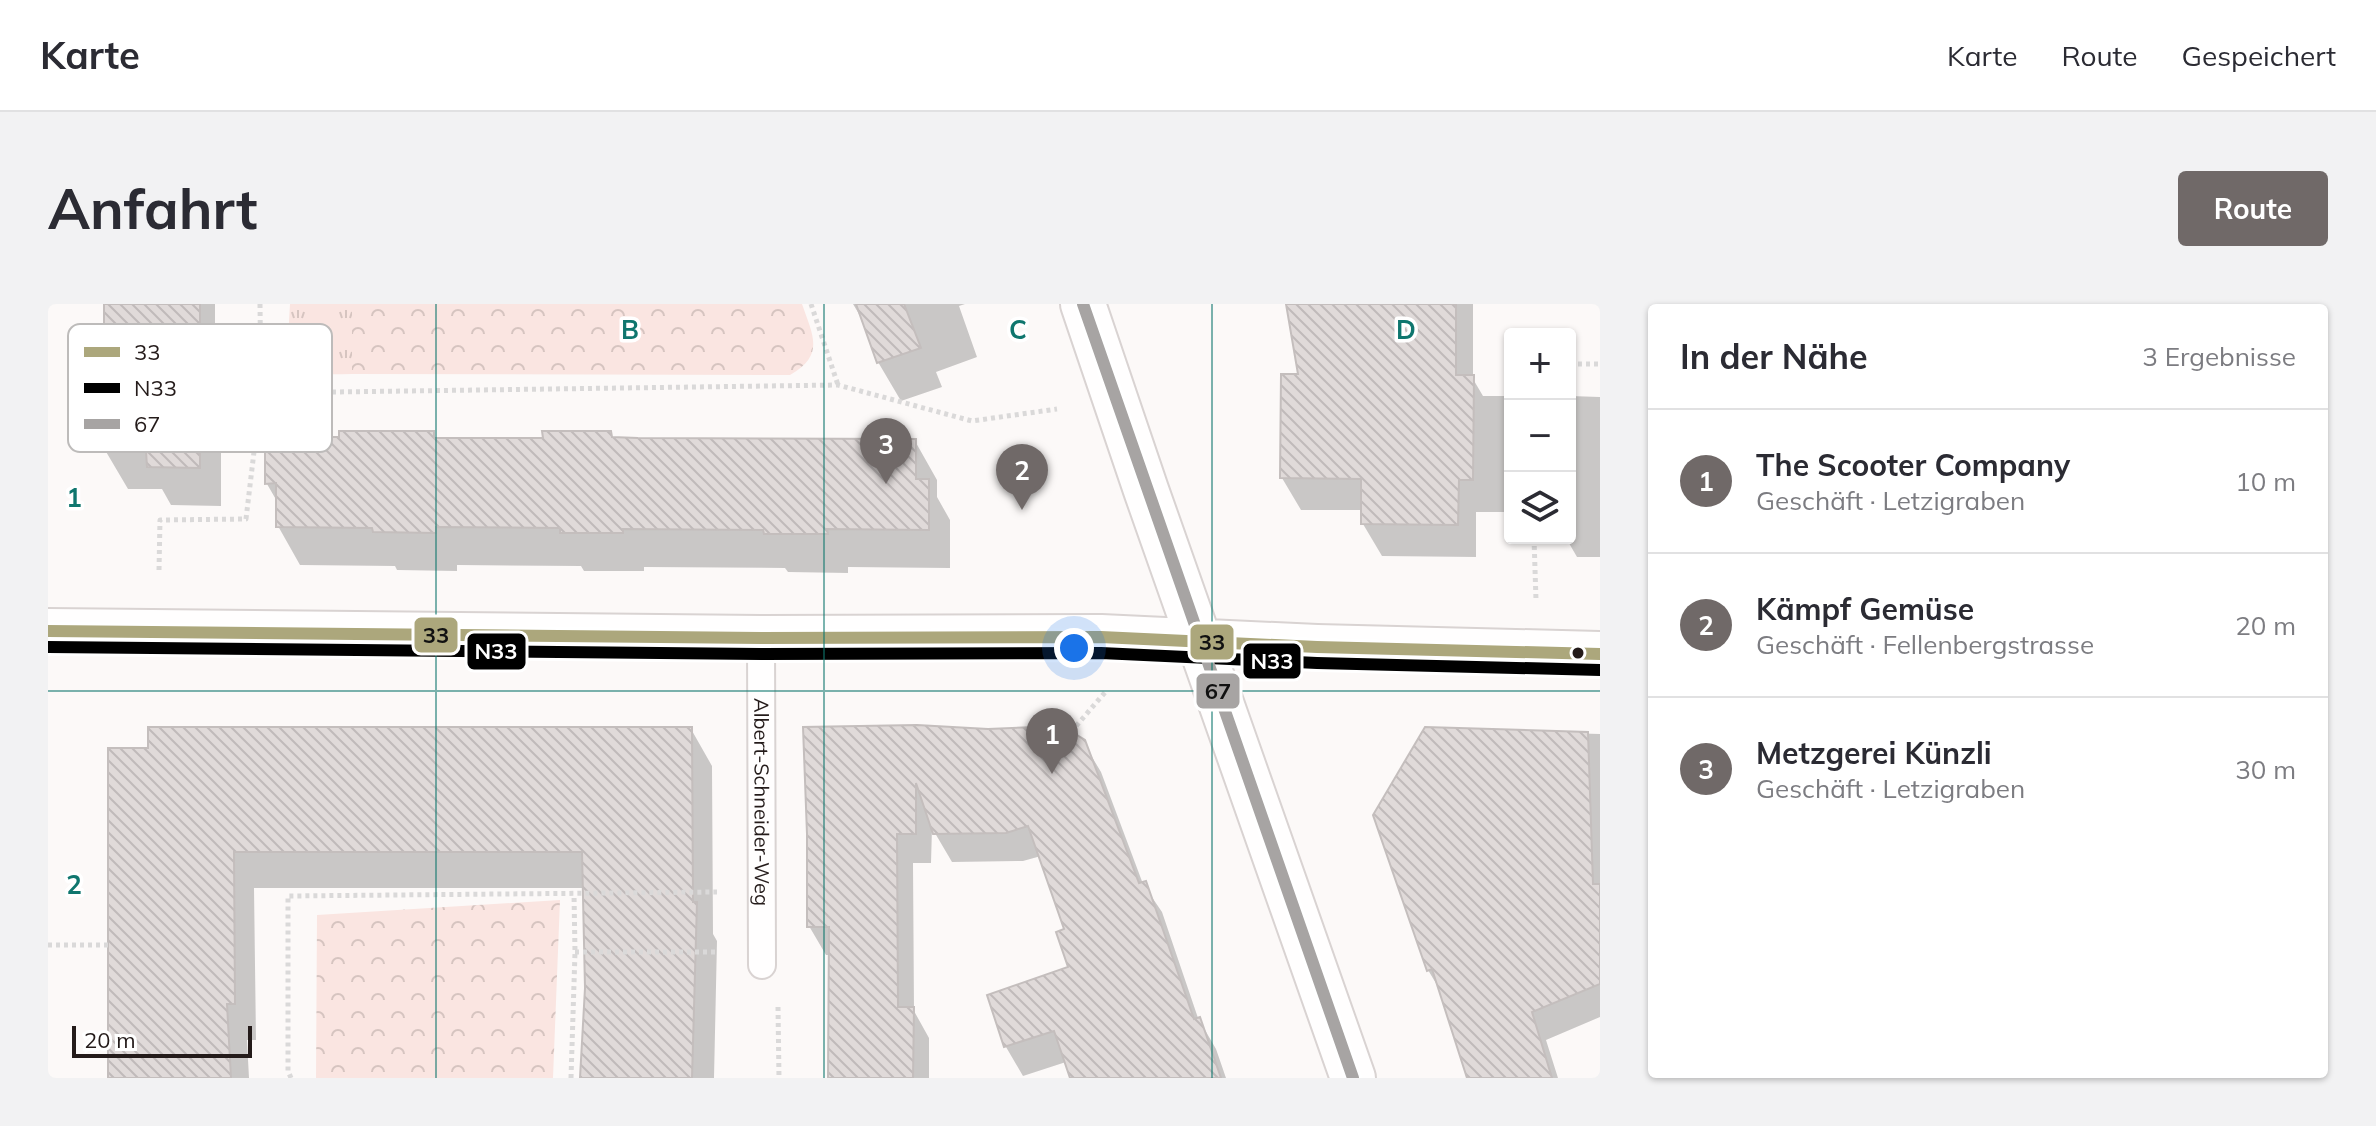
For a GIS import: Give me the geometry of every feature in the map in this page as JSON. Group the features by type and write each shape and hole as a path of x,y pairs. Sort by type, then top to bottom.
{"street":[{"path":"1083,304 1353,1078"},
{"path":"48,631 761,638 1088,636 1600,654"}],"lane":[{"name":"Albert-Schneider-Weg","path":"761,638 762,958"}],"path":[{"path":"260,304 260,324"},
{"path":"811,304 838,385"},
{"path":"1576,364 1600,364"},
{"path":"332,392 838,385 972,421 1057,409"},
{"path":"159,570 160,520 246,519 254,452"},
{"path":"1534,544 1537,605"},
{"path":"1071,732 1114,683"},
{"path":"291,1078 288,1071 288,896 762,891"},
{"path":"571,1078 574,894"},
{"path":"48,945 109,945"},
{"path":"575,952 762,958"},
{"path":"778,1000 779,1078"}],"green space":[{"path":"290,304 352,304 352,374 332,374 332,324 289,323"},
{"path":"352,304 802,304 813,344 808,360 790,375 352,374"},
{"path":"560,900 553,1078 316,1078 317,915"}],"building":[{"path":"104,304 200,304 200,324 104,324"},
{"path":"856,304 904,304 921,348 877,363"},
{"path":"1286,304 1456,304 1456,375 1474,375 1473,480 1459,480 1458,525 1361,524 1361,479 1280,478 1281,374 1298,374"},
{"path":"339,431 434,431 434,438 543,438 542,431 611,431 612,437 638,438 916,439 916,479 929,479 929,530 827,529 828,534 764,534 763,530 623,529 623,533 560,533 560,528 436,527 436,533 373,532 372,528 276,527 276,483 265,484 265,452 332,452 332,437 339,437"},
{"path":"146,452 200,452 200,468 147,467"},
{"path":"917,725 988,729 1062,726 1085,740 1139,883 1146,881 1194,1019 1200,1017 1221,1078 1070,1078 1054,1031 1004,1047 987,995 1068,967 1056,932 1064,929 1028,826 1006,833 933,834 916,783 916,834 897,834 898,1007 914,1007 913,1078 828,1078 829,927 807,927 803,727"},
{"path":"148,727 692,727 693,902 697,902 692,1078 580,1078 585,988 582,852 234,852 235,1004 227,1004 231,1078 108,1078 108,748 148,748"},
{"path":"1425,727 1588,732 1593,884 1600,884 1600,984 1532,1012 1552,1078 1467,1078 1432,969 1427,971 1373,815"}],"transit line":[{"name":"67","path":"1083,304 1353,1078"},
{"name":"33","path":"48,631 761,638 1101,637 1317,647 1600,654"},
{"name":"N33","path":"48,647 761,654 1101,653 1317,663 1600,670"}],"place":[{"name":"Metzgerei Künzli","path":"886,484"},
{"name":"Kämpf Gemüse","path":"1022,510"},
{"name":"The Scooter Company","path":"1052,774"}]}
